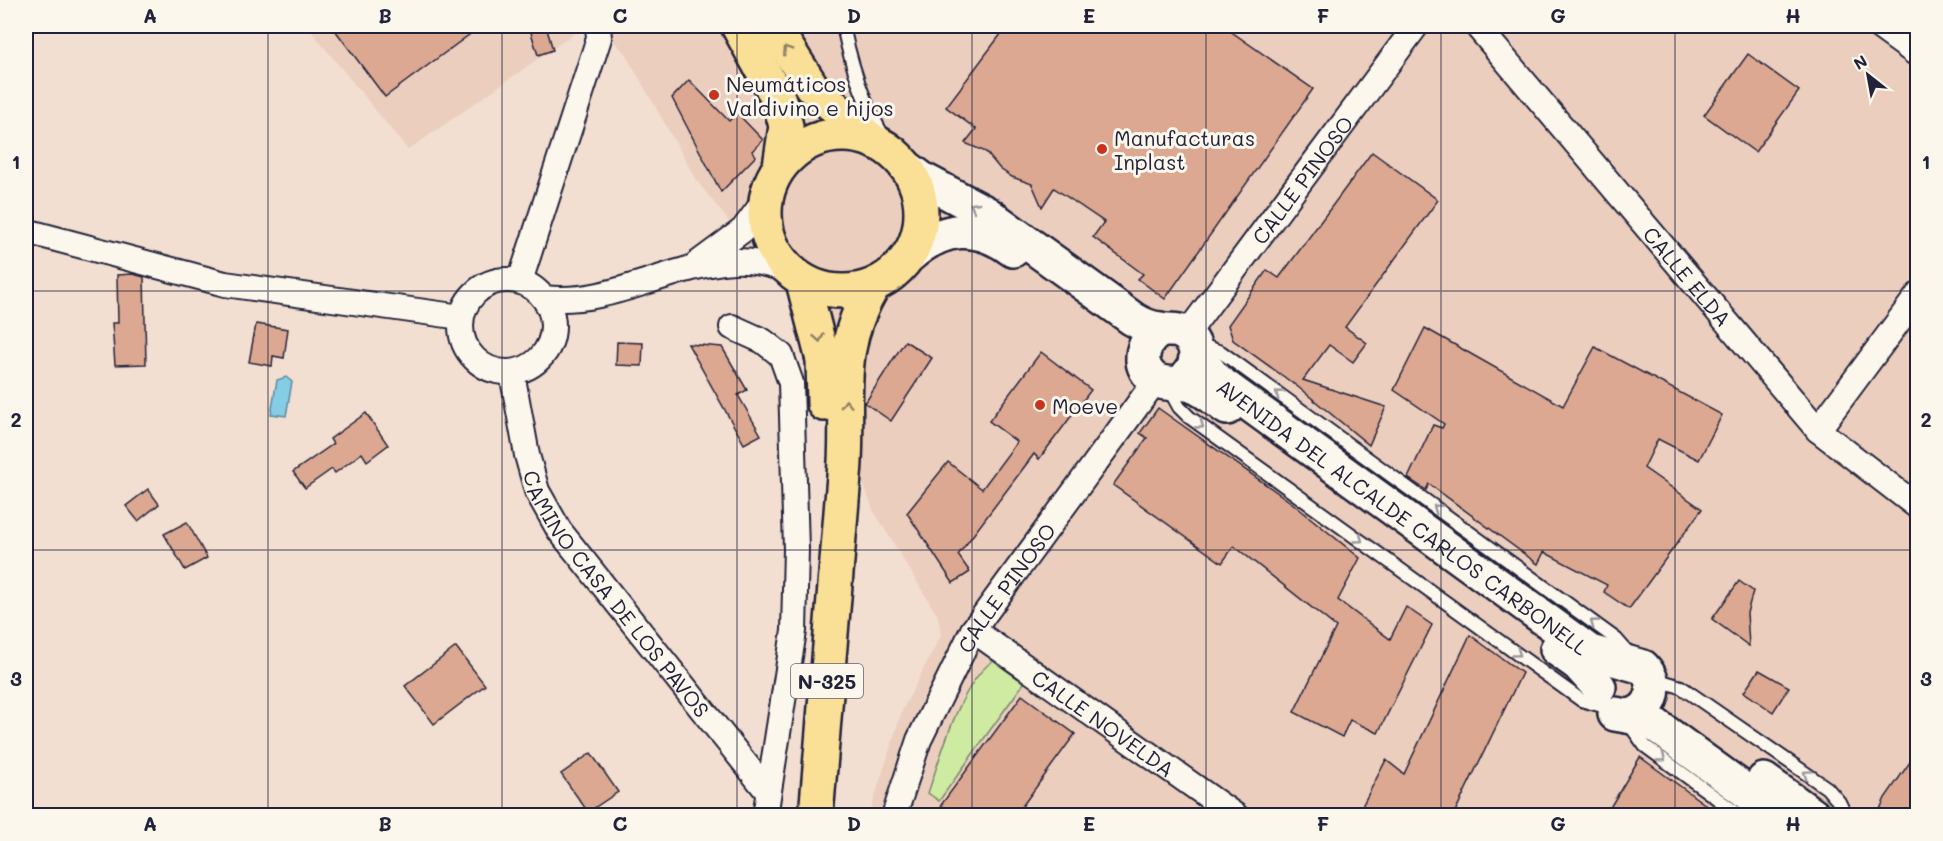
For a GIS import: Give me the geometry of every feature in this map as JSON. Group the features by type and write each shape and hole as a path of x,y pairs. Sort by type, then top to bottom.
{"highway":[{"path":"738,26 779,100 786,126 780,166 763,203"},
{"path":"774,26 812,87 869,138 902,161"},
{"path":"780,166 797,150 831,136 869,138"},
{"name":"N-325","path":"796,276 826,290 850,292 873,286 894,273 910,255 919,234 921,210 917,188 902,161"},
{"name":"N-325","path":"763,203 766,230 773,250 796,276 817,327 823,360 827,462 837,546"},
{"name":"N-325","path":"816,816 837,546 845,474 845,369 851,331 860,308 873,286"}],"main road":[{"path":"902,161 922,179 986,213 1132,319 1184,340"},
{"path":"910,255 932,238 945,233 970,231 989,235 1124,333 1159,375"},
{"path":"1159,375 1148,340 1184,340"},
{"name":"AVENIDA DEL ALCALDE CARLOS CARBONELL","path":"1159,375 1190,374 1184,340"},
{"name":"AVENIDA DEL ALCALDE CARLOS CARBONELL","path":"1184,340 1216,380 1590,652 1640,674"},
{"name":"AVENIDA DEL ALCALDE CARLOS CARBONELL","path":"1159,375 1204,391 1578,664 1614,706 1654,724 1780,816"},
{"name":"AVENIDA DEL ALCALDE CARLOS CARBONELL","path":"1614,706 1605,671 1640,674"},
{"path":"1614,706 1646,708 1640,674"},
{"path":"1640,674 1664,709 1814,816"}],"street":[{"path":"520,281 599,38 598,26"},
{"name":"CALLE PINOSO","path":"1184,340 1416,26"},
{"name":"CALLE ELDA","path":"1477,26 1818,430 1917,507"},
{"path":"1878,26 1917,55"},
{"path":"685,271 711,256 743,230 763,203"},
{"path":"26,231 225,284 461,317"},
{"path":"544,298 567,301 597,297 685,271 733,261 760,262 796,276"},
{"path":"504,279 520,281 534,288 544,298 553,317 554,328 550,344 541,358 528,368 512,373 495,372 479,364 467,351 461,335 461,317 466,303 483,287 504,279"},
{"path":"1818,430 1917,295"},
{"path":"554,328 597,297"},
{"path":"732,327 763,341 781,355 791,383 796,549 794,631 767,804"},
{"name":"CAMINO CASA DE LOS PAVOS","path":"512,373 527,455 537,491 559,530 767,804"},
{"name":"CALLE PINOSO","path":"894,816 919,740 973,630 1159,375"},
{"name":"CALLE NOVELDA","path":"973,630 1236,816"}],"lane":[{"path":"843,26 847,47 877,125 902,161"},
{"path":"1640,674 1682,687 1827,788 1839,802 1846,816"},
{"path":"1614,706 1645,746 1741,816"}],"shaded area":[{"path":"307,26 585,26 408,150"},
{"path":"599,26 1878,26 1918,55 1917,815 869,815 902,711 941,635 938,616 873,510 798,302 785,284 769,272 697,181 625,53"}],"green space":[{"path":"993,661 1024,683 939,801 928,793 953,721 961,703 981,671"}],"water":[{"path":"286,377 292,382 286,416 271,414 277,380"}],"building":[{"path":"332,26 481,26 385,97"},
{"path":"529,26 546,26 553,50 538,55"},
{"path":"1007,26 1223,26 1313,89 1165,299 1138,279 1143,274 1093,237 1104,222 1054,188 1042,207 1032,184 1012,177 1000,169 986,152 965,143 976,129 946,107"},
{"path":"1748,54 1799,91 1755,152 1704,115"},
{"path":"689,80 729,121 737,113 763,140 752,151 756,156 721,192 672,98"},
{"path":"1372,152 1438,200 1345,327 1367,343 1353,362 1329,345 1303,380 1386,407 1369,445 1298,387 1233,340 1228,325 1267,270 1279,278"},
{"path":"133,274 144,277 146,364 115,365 112,323 118,323 117,275"},
{"path":"256,324 288,329 284,358 273,356 272,366 249,362"},
{"path":"1425,328 1563,406 1595,347 1722,415 1699,460 1658,439 1644,468 1702,509 1629,609 1604,592 1607,585 1544,552 1538,564 1429,484 1426,490 1408,478 1433,425 1442,428 1444,424 1394,390"},
{"path":"905,341 932,358 891,421 865,403"},
{"path":"617,342 643,343 642,366 616,365"},
{"path":"688,344 722,347 747,390 738,395 761,435 744,444"},
{"path":"1041,352 1091,390 1039,459 1034,454 958,555 970,572 953,583 907,513 948,462 982,489 1017,442 989,421"},
{"path":"1158,408 1292,503 1360,558 1338,600 1390,639 1406,607 1432,625 1378,733 1350,720 1342,737 1294,712 1336,627 1234,546 1222,563 1113,485 1147,438 1140,433"},
{"path":"366,413 388,445 367,461 362,453 335,473 332,469 305,488 293,472 333,444 330,439"},
{"path":"148,489 159,504 138,521 126,506"},
{"path":"187,522 207,558 185,570 164,534"},
{"path":"1739,581 1753,591 1747,613 1749,646 1712,619"},
{"path":"1470,635 1522,673 1453,816 1357,816 1386,760 1404,774"},
{"path":"456,647 485,685 434,724 405,686"},
{"path":"1759,670 1789,687 1773,712 1744,692"},
{"path":"1022,695 1075,734 1015,816 956,816 941,805"},
{"path":"1917,752 1917,816 1877,816 1885,798"},
{"path":"591,753 618,792 588,812 561,774"},
{"path":"1640,757 1721,816 1605,816"}],"place":[{"name":"Neumáticos Valdivino e hijos","path":"714,95"},
{"name":"Manufacturas Inplast","path":"1102,149"},
{"name":"Moeve","path":"1040,405"}]}
